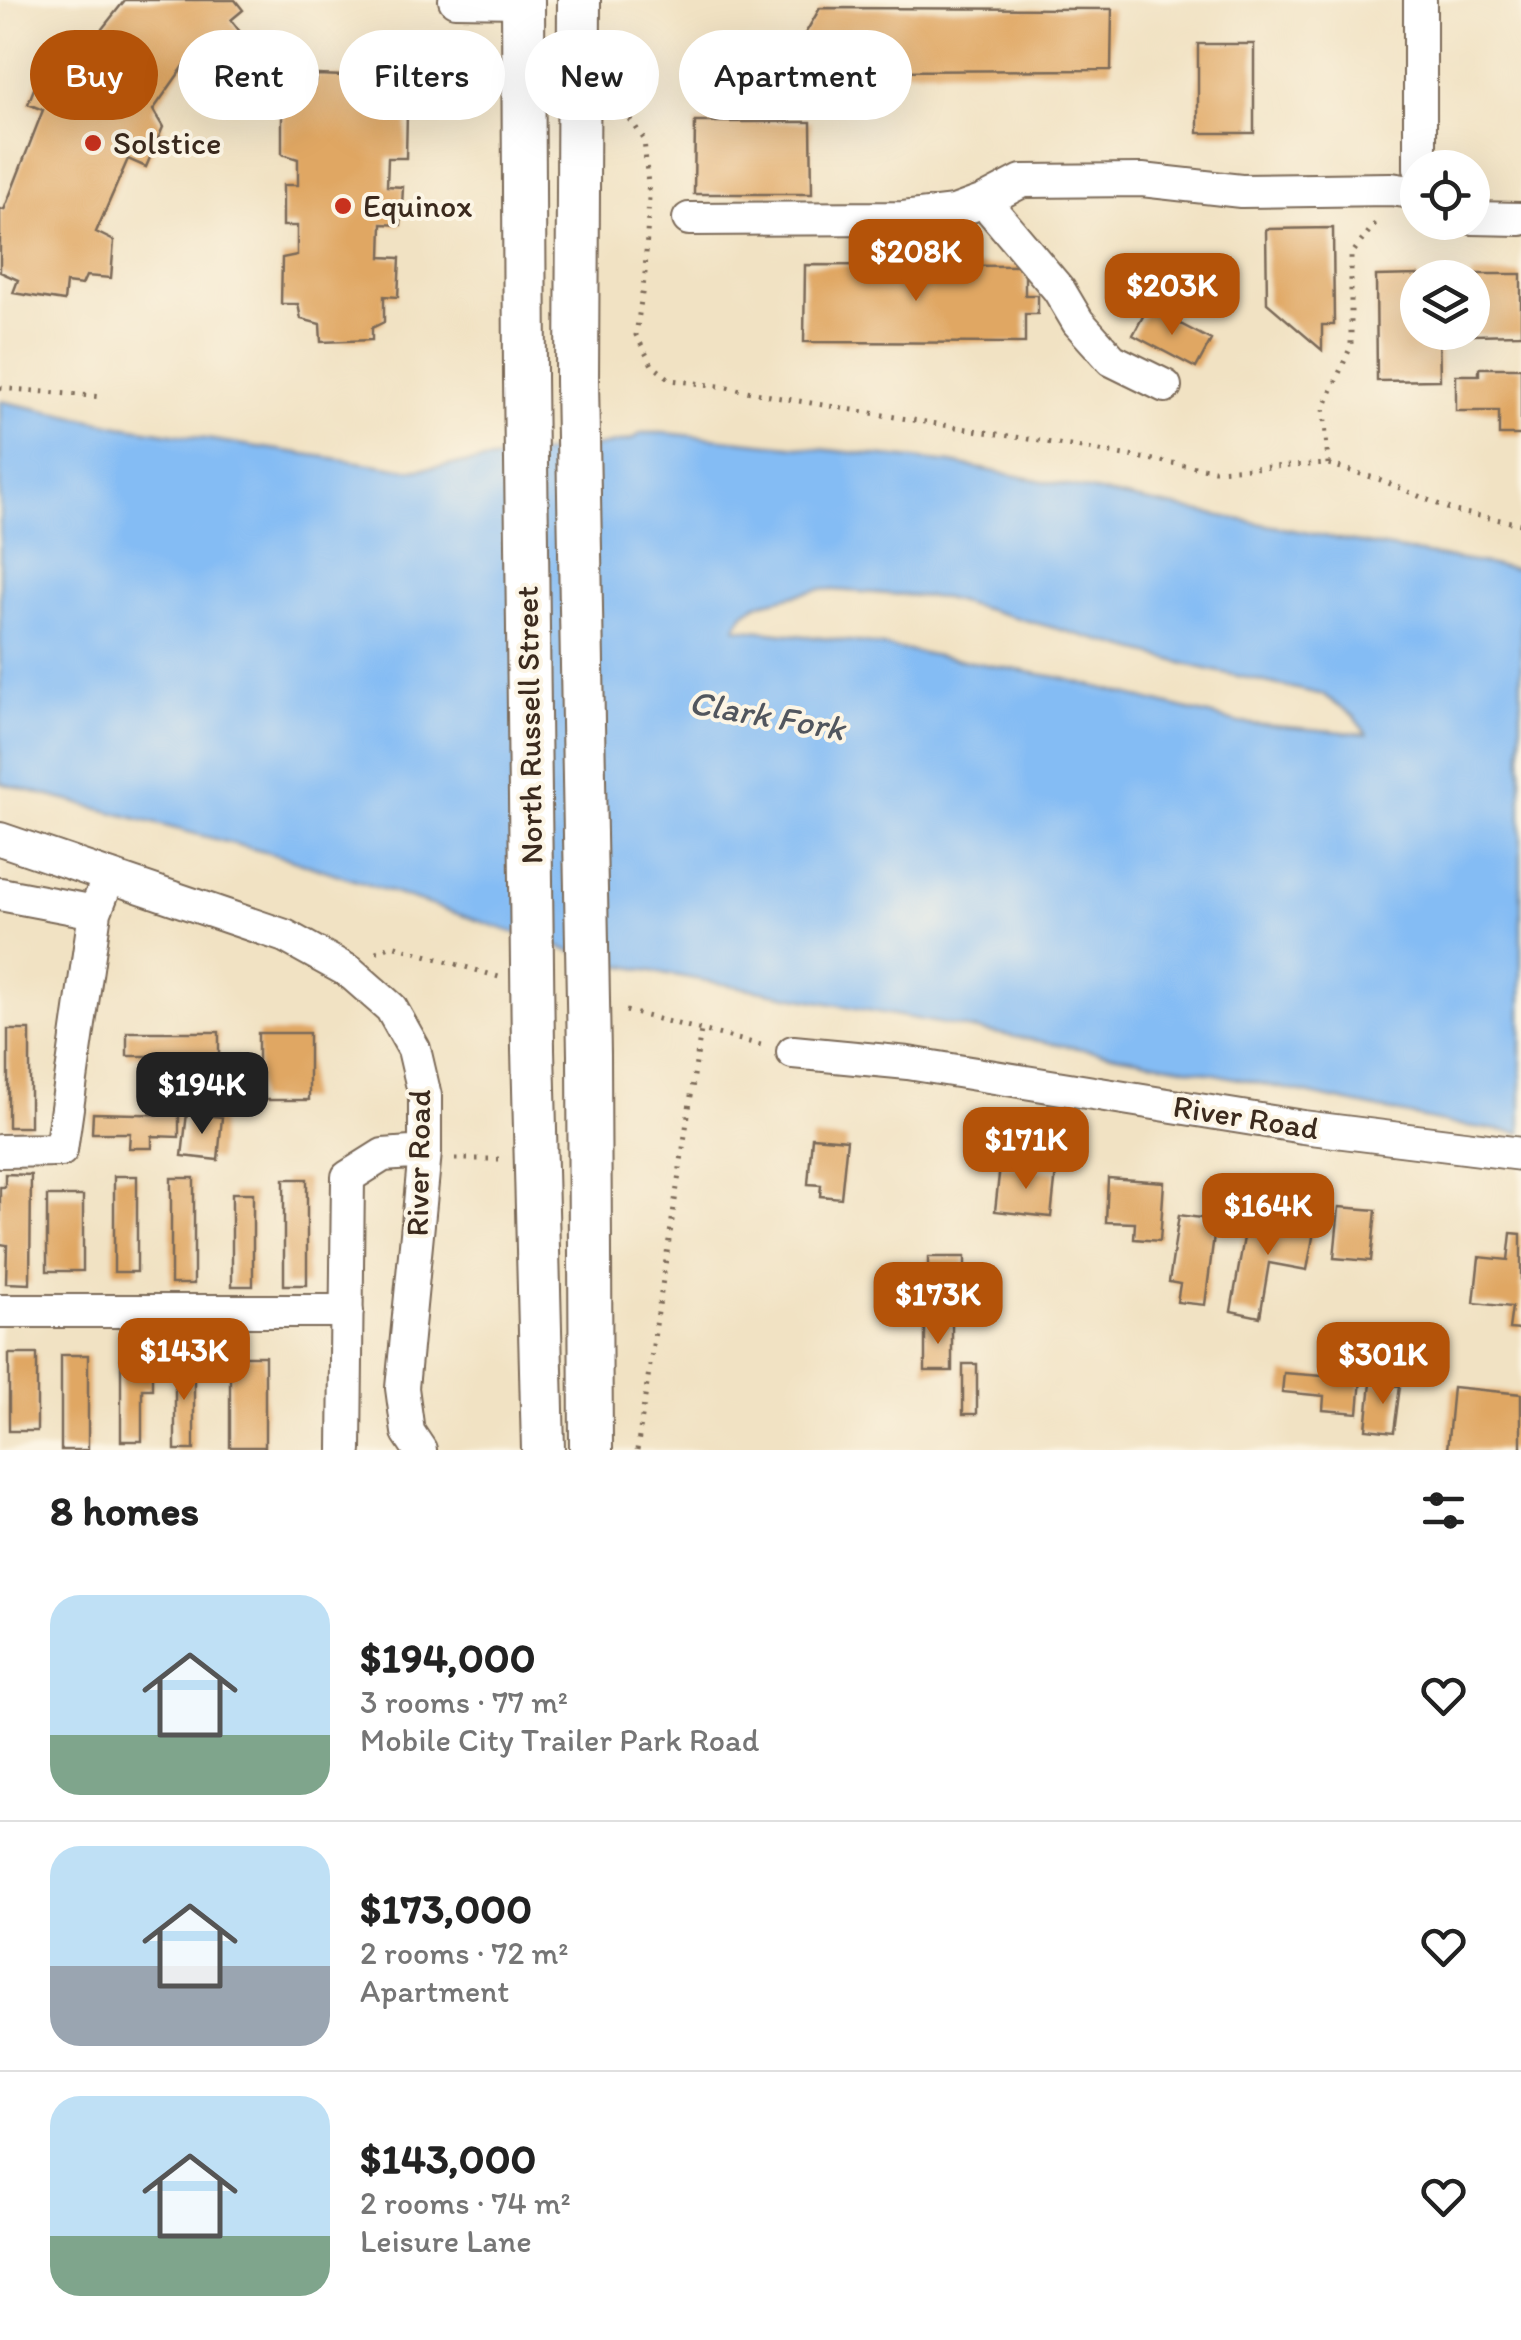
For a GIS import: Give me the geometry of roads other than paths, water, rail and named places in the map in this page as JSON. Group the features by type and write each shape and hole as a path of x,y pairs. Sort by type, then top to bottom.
{"main road":[{"name":"North Russell Street","path":"579,0 576,382 589,1055 590,1450"},
{"name":"North Russell Street","path":"524,1 533,1050 544,1450"}],"street":[{"path":"455,0 524,1"},
{"path":"1420,0 1420,150"},
{"path":"688,219 903,218 954,212 1022,181 1142,180 1241,192 1400,191"},
{"path":"984,201 1112,360 1165,386"},
{"path":"1490,218 1521,219"},
{"name":"River Road","path":"0,839 285,936 350,972 391,1008 414,1049 439,1156 402,1388 408,1432 420,1450"},
{"path":"0,1151 61,1150 94,912 109,876"},
{"path":"0,894 94,912"},
{"name":"River Road","path":"793,1052 908,1062 1302,1128 1521,1154"},
{"path":"344,1450 348,1177 383,1155 439,1156"},
{"path":"0,1311 347,1311"}],"water":[{"name":"Clark Fork","path":"0,401 120,426 411,470 590,448 631,440 642,433 951,463 1354,542 1521,570 1521,1133 1452,1124 1182,1067 607,963 284,857 0,783","holes":["820,589 944,598 1197,667 1324,695 1354,716 1367,734 1240,723 1062,678 865,643 735,628 744,613 757,604"]}],"place":[{"name":"Solstice","path":"93,143"},
{"name":"Equinox","path":"343,206"}]}
